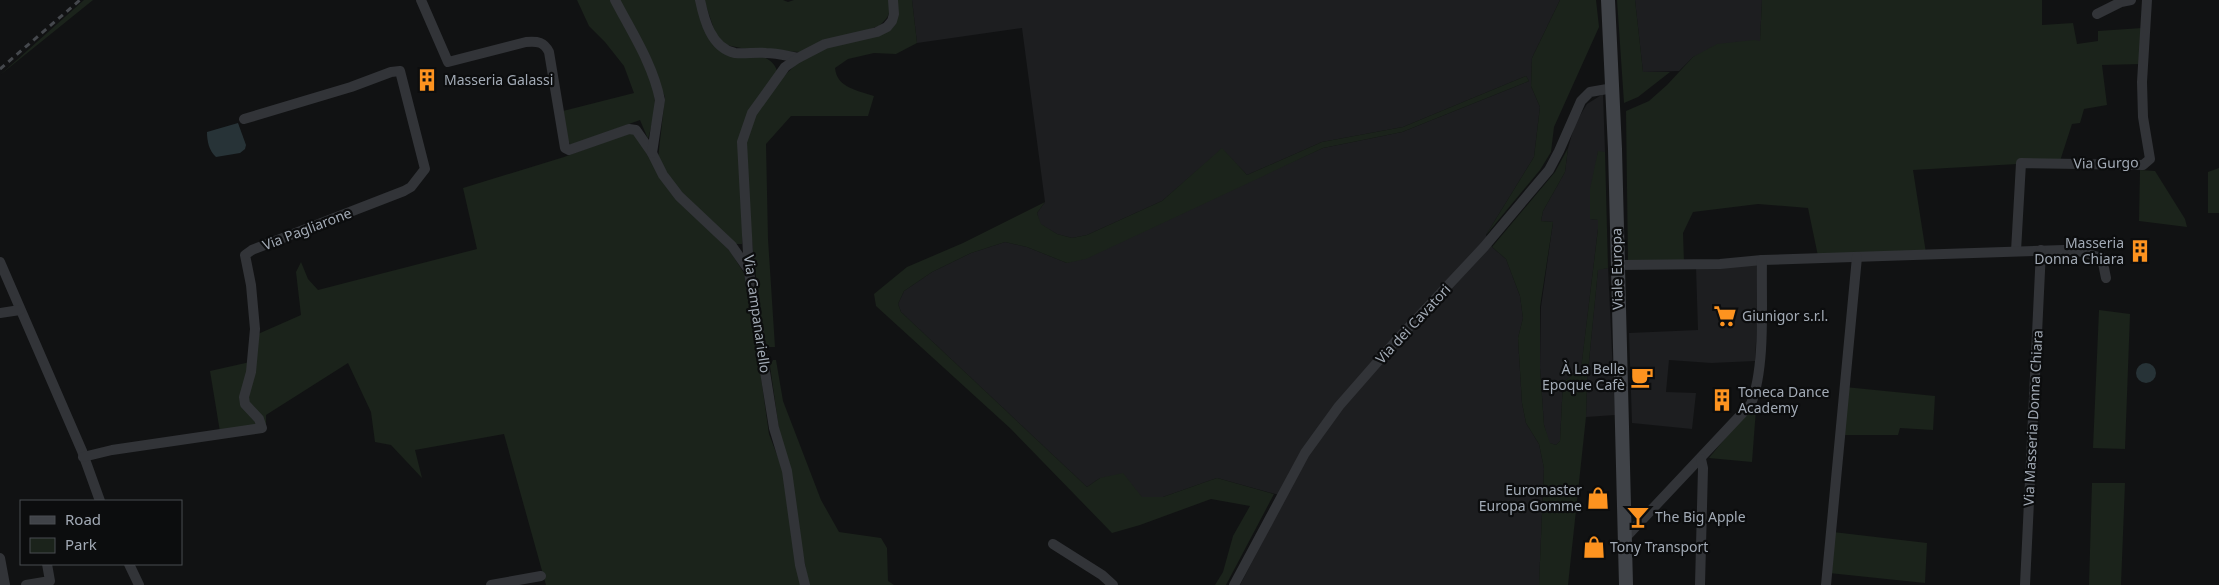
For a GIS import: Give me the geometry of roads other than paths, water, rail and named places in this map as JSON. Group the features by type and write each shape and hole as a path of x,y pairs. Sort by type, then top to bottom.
{"street":[{"path":"422,0 448,62 526,42 537,41 545,45 549,52 565,148 569,150 629,129 636,130 652,153 663,175 680,196 732,246 750,272"},
{"path":"615,0 646,61 658,91 660,100 652,153"},
{"path":"700,0 708,29 714,38 725,48 734,52 768,53 798,58"},
{"name":"Via Campanariello","path":"805,585 800,565 787,471 774,428 750,272 742,142 752,113 775,78 798,58 825,44 877,32 887,27 892,22 894,14 893,0"},
{"name":"Viale Europa","path":"1608,0 1613,88 1626,585"},
{"path":"2097,14 2121,2 2131,0"},
{"name":"Via Gurgo","path":"2016,252 2021,163 2143,165 2150,159 2143,117 2142,91 2147,0"},
{"name":"Via Pagliarone","path":"83,457 112,450 262,428 259,419 245,404 244,397 251,372 255,329 251,285 245,255 252,250 404,191 411,186 425,169 400,71 391,72 351,87 244,119"},
{"name":"Via dei Cavatori","path":"1234,585 1305,453 1339,406 1395,342 1484,247 1549,170 1580,101 1590,92 1613,88"},
{"path":"1617,265 1720,264 1762,260 2041,250 2078,251 2099,256 2103,262 2106,278"},
{"name":"Via Masseria Donna Chiara","path":"2025,585 2041,250"},
{"path":"1826,585 1858,257"},
{"path":"1625,538 1745,412 1755,395 1760,360 1762,260"},
{"path":"0,262 100,500"},
{"path":"0,313 20,310"},
{"path":"1700,585 1703,468 1701,459"},
{"path":"1054,544 1102,574 1113,585"},
{"path":"0,558 5,585"},
{"path":"26,585 50,580 47,565"},
{"path":"129,565 139,585"},
{"path":"491,585 541,576"}],"railway":[{"path":"0,69 80,0"}],"place":[{"name":"Masseria Galassi","path":"427,80"},
{"name":"Masseria Donna Chiara","path":"2140,251"},
{"name":"Giunigor s.r.l.","path":"1725,316"},
{"name":"À La Belle Epoque Cafè","path":"1642,377"},
{"name":"Toneca Dance Academy","path":"1722,400"},
{"name":"Euromaster Europa Gomme","path":"1598,498"},
{"name":"The Big Apple","path":"1638,517"},
{"name":"Tony Transport","path":"1594,547"}]}
